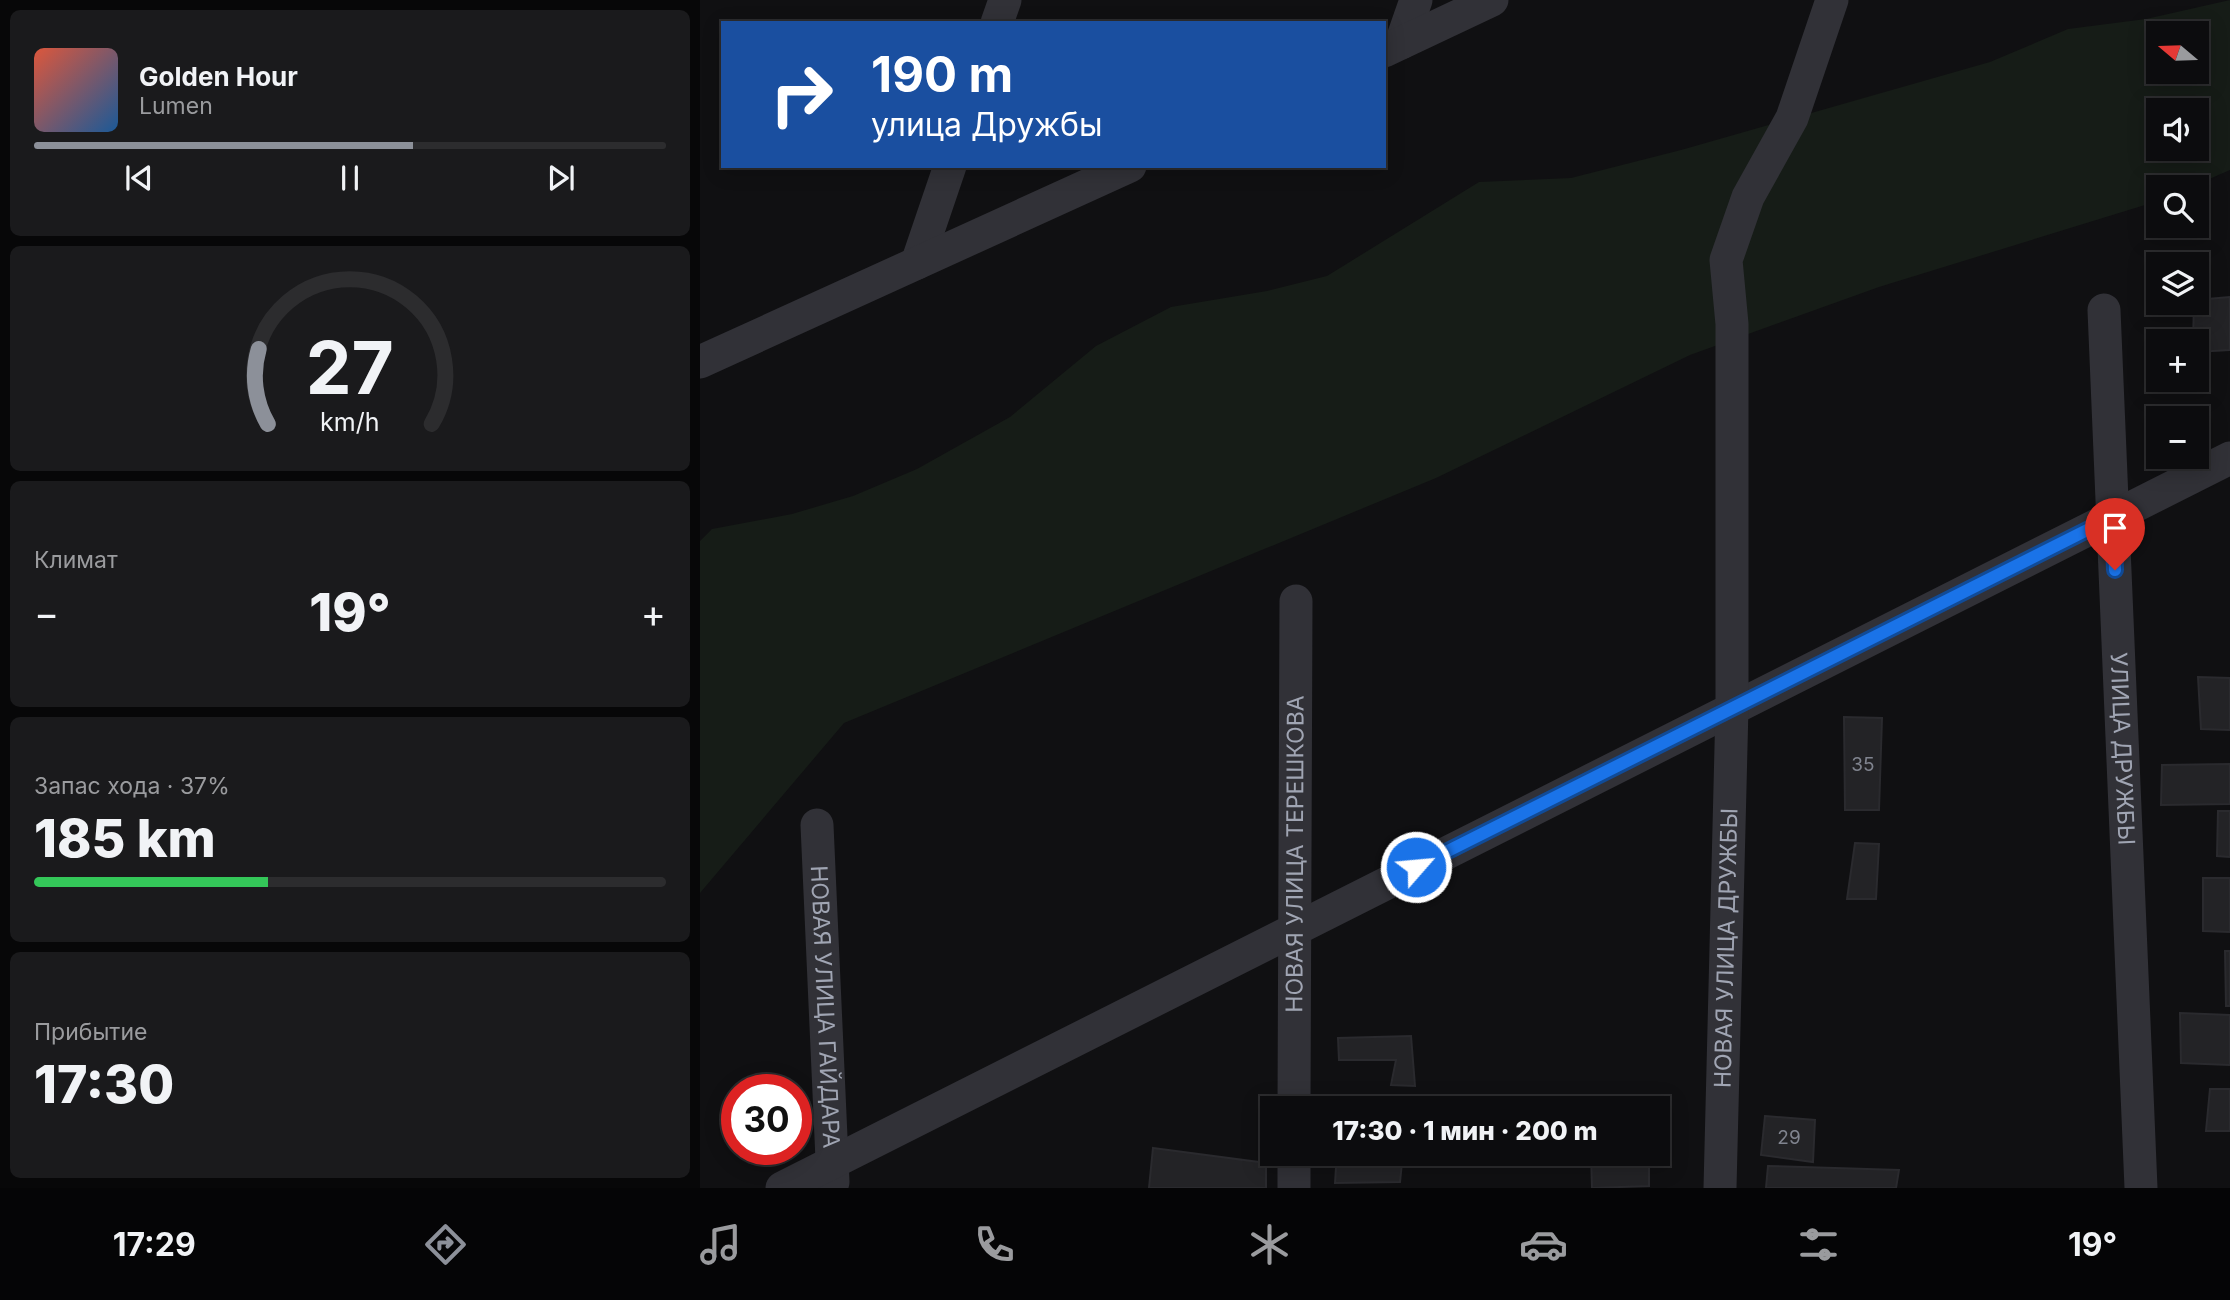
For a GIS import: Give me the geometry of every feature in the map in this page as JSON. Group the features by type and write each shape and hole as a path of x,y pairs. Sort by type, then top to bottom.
{"street":[{"path":"998,21 1005,0"},
{"path":"1393,47 1416,0"},
{"path":"1393,47 1492,0"},
{"name":"НОВАЯ УЛИЦА ДРУЖБЫ","path":"1720,1188 1732,708 1732,324 1726,260 1748,197 1792,118 1832,0"},
{"path":"917,263 949,168"},
{"path":"700,362 1126,168"},
{"name":"УЛИЦА ДРУЖБЫ","path":"2104,310 2141,1188"},
{"path":"782,1188 832,1175 1294,928 2230,458"},
{"name":"НОВАЯ УЛИЦА ТЕРЕШКОВА","path":"1294,1096 1296,601"},
{"name":"НОВАЯ УЛИЦА ГАЙДАРА","path":"817,825 832,1175"},
{"path":"1294,1166 1294,1188"}],"shaded area":[{"path":"2230,0 2230,170 2209,179 2209,175 2146,175 2146,205 1879,287 1690,355 1436,478 844,723 700,893 700,541 712,529 792,514 853,496 917,469 1010,417 1096,346 1171,307 1267,291 1327,276 1479,182 1571,178 1681,150 1990,62 2068,29 2146,19"}],"building":[{"path":"2230,297 2230,350 2209,351 2209,329 2193,329 2194,315 2209,315 2209,299"},
{"path":"2198,677 2230,678 2230,730 2201,729"},
{"path":"1844,717 1882,718 1879,810 1845,810"},
{"path":"2230,764 2230,804 2161,805 2162,765"},
{"path":"2218,811 2230,811 2230,857 2217,856"},
{"path":"1855,843 1879,844 1876,899 1847,899"},
{"path":"2203,878 2230,878 2230,932 2203,931"},
{"path":"2225,951 2230,951 2230,1006 2226,1006"},
{"path":"2180,1013 2230,1015 2230,1065 2181,1063"},
{"path":"1411,1036 1415,1086 1391,1085 1396,1060 1339,1060 1338,1038"},
{"path":"2210,1089 2230,1089 2230,1131 2206,1131"},
{"path":"1765,1116 1815,1120 1813,1162 1761,1155"},
{"path":"1153,1148 1260,1162 1260,1166 1266,1166 1266,1188 1149,1188"},
{"path":"1336,1166 1402,1166 1400,1182 1335,1183"},
{"path":"1591,1166 1649,1166 1649,1186 1592,1188"},
{"path":"1768,1166 1899,1170 1896,1188 1766,1188"}],"route":[{"path":"1416,867 2113,517 2115,570"}]}
